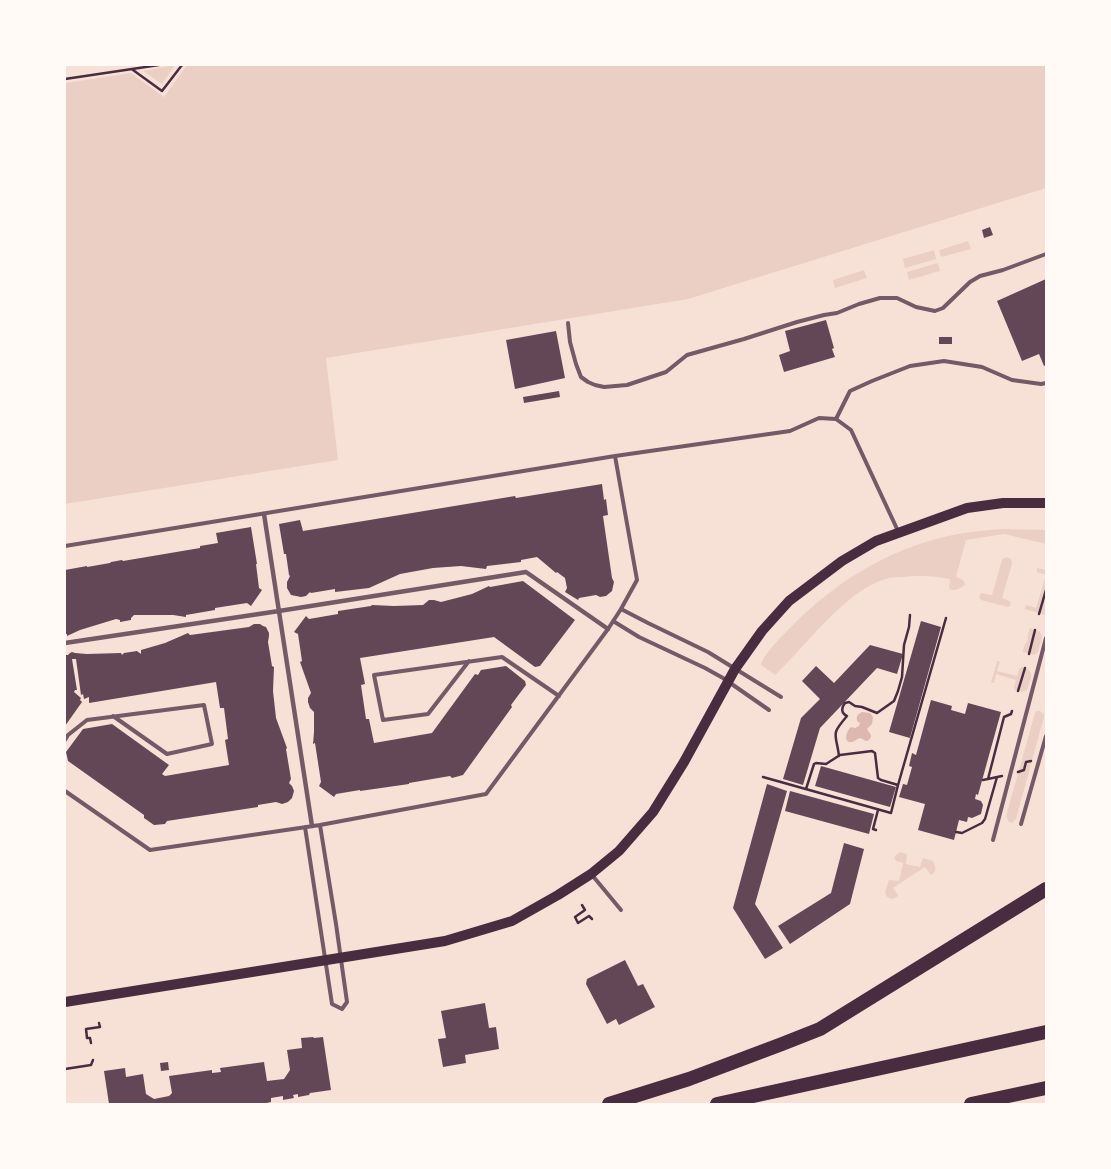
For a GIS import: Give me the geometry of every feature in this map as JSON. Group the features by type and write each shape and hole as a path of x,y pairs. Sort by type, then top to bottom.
{"highway":[{"path":"609,1104 689,1079 820,1028 1046,888"},
{"path":"717,1104 1046,1032"},
{"path":"971,1104 1046,1088"},
{"path":"999,1104 1030,1092"}],"main road":[{"path":"65,1002 445,941 512,921 591,874 619,851 653,812 684,762 735,669 762,631 789,601 842,561 876,541 967,508 1003,503 1046,503"}],"street":[{"path":"264,514 312,826"},
{"path":"65,643 526,572 608,629"}],"lane":[{"path":"568,323 570,342 582,377 588,382 604,387 627,385 666,372 687,354 880,298 896,298 916,307 935,311 943,308 970,282 980,276 1003,270 1046,254"},
{"path":"836,419 850,391 910,366 944,361 982,367 1012,380 1046,383"},
{"path":"65,546 615,456 790,431 819,418 836,419 851,430 899,533"},
{"path":"65,791 150,850 320,825 486,794 608,629 637,580 615,456"},
{"path":"621,609 708,652 781,697"},
{"path":"613,621 639,637 705,668 769,710"},
{"path":"993,840 1046,638"},
{"path":"469,661 428,714 383,720 374,675 469,661 502,657 559,696"},
{"path":"65,740 68,735 87,720 113,716 204,705 212,744 167,754 113,716"},
{"path":"1021,824 1046,736"},
{"path":"305,827 332,1004 342,1009 347,1002 320,825"},
{"path":"591,874 621,910"}],"path":[{"path":"65,79 159,65"},
{"path":"132,69 162,91 182,65"},
{"path":"1040,614 1046,590"},
{"path":"839,756 835,735 836,729 847,716 842,711 845,703 849,702 855,706 862,706 878,713 894,701 902,677 904,645 909,628 910,615"},
{"path":"763,777 891,814 946,618"},
{"path":"1029,654 1035,630"},
{"path":"1018,691 1025,668"},
{"path":"988,779 1004,717 1011,714 1012,711"},
{"path":"806,789 814,764 826,764 840,755 872,751 875,753 878,778 898,785"},
{"path":"1018,772 1024,770 1026,762 1032,760"},
{"path":"983,780 1004,775"},
{"path":"956,832 962,833 982,823 985,819 997,777"},
{"path":"876,830 873,829 878,810"},
{"path":"582,905 585,910 575,917 578,923 589,916 592,919"},
{"path":"91,1043 90,1038 87,1038 86,1029 100,1027 99,1022"},
{"path":"65,1069 91,1065 93,1060"}],"shaded area":[{"path":"175,65 162,84 143,71"},
{"path":"187,65 1046,65 1046,188 688,299 326,358 338,460 65,504 65,83 131,73 164,97"},
{"path":"968,241 971,249 941,257 939,250"},
{"path":"934,250 936,259 905,268 903,259"},
{"path":"938,263 940,271 909,280 907,272"},
{"path":"864,270 867,278 835,288 833,280"},
{"path":"1002,529 1046,530 1046,544 1004,534 966,540 956,577 962,580 965,585 955,590 949,588 950,579 927,576 891,578 873,584 843,605 775,675 761,665 773,646 807,611 847,580 869,567 891,555 939,538 969,532"},
{"path":"1006,557 1012,561 1002,598 1011,602 1008,607 981,600 979,597 981,593 992,595 1002,560"},
{"path":"1037,568 1046,570 1046,575 1037,572"},
{"path":"1046,575 1045,615 1025,609 1025,607 1027,605 1036,608"},
{"path":"1030,628 1040,632 1042,637 1038,652 1034,655 1023,652"},
{"path":"997,661 1000,662 997,671 1017,676 1019,669 1022,667 1029,670 1031,676 1027,690 1022,692 1015,690 1016,680 996,674 994,683 991,683"},
{"path":"1037,711 1044,714 1044,717 1016,819 1012,823 1009,822 1006,816"},
{"path":"862,712 870,713 873,717 872,724 867,729 871,737 867,741 860,738 849,742 846,738 847,733 851,727 859,726 860,723 857,721 857,718 858,714"},
{"path":"900,852 907,854 906,864 920,867 923,858 933,861 935,869 931,875 925,867 893,888 898,895 892,899 887,897 885,892 889,880 899,881 903,863 896,861 894,858"}],"building":[{"path":"990,227 993,235 984,238 982,230"},
{"path":"1046,279 1046,365 1044,366 1039,354 1022,361 997,301"},
{"path":"826,320 835,357 784,372 779,355 790,351 785,331"},
{"path":"556,331 565,378 515,389 506,340"},
{"path":"939,337 952,337 952,344 939,344"},
{"path":"559,391 560,397 524,403 523,397"},
{"path":"602,484 608,515 603,516 614,582 612,591 606,596 600,597 596,595 579,598 578,600 565,592 567,588 565,578 537,557 521,560 521,562 487,566 486,569 461,566 433,568 400,574 369,588 335,592 335,589 310,592 306,596 301,597 291,595 287,588 290,576 279,524 300,520 303,531 515,496 516,498"},
{"path":"251,527 259,588 262,590 251,606 247,603 215,608 215,610 186,615 186,617 134,615 131,620 120,622 120,620 116,619 67,636 65,634 65,570 200,548 200,546 218,543 216,533"},
{"path":"523,581 575,620 540,666 535,667 494,637 360,658 365,684 361,685 366,719 369,719 374,743 432,733 475,674 478,675 481,670 506,666 525,681 526,685 511,705 512,707 463,775 336,794 334,797 319,786 321,782 315,743 313,744 314,712 308,702 311,693 300,662 302,661 298,634 294,632 306,616 309,619 338,614 338,611 372,605 423,605 429,600 441,602 472,594 489,586"},
{"path":"921,621 941,627 910,738 889,732"},
{"path":"254,624 266,627 269,633 268,642 272,666 274,667 273,691 276,718 287,748 291,779 289,783 294,791 292,798 288,802 258,805 258,807 167,821 165,824 154,825 144,818 144,815 68,761 66,752 83,729 112,724 169,765 162,774 165,776 229,765 225,740 228,739 224,708 220,708 216,682 89,703 89,697 84,699 83,694 81,695 76,659 72,659 77,690 74,692 81,698 82,702 65,726 65,655 72,652 87,654 121,653 122,655 137,651 141,654 141,650 165,643 188,633 190,635 249,627"},
{"path":"870,645 903,654 897,674 877,668 820,728 803,785 783,779 801,718 820,699 802,681 816,666 834,683"},
{"path":"931,700 952,706 951,710 965,714 968,703 1001,712 978,795 976,794 975,799 981,801 983,805 981,814 972,818 968,817 967,822 959,820 954,840 918,830 925,804 899,797 903,784 907,785 912,767 909,766 912,753 916,755"},
{"path":"821,766 896,787 890,807 815,786"},
{"path":"767,784 787,791 755,904 783,948 765,959 733,908"},
{"path":"790,791 874,814 869,834 785,811"},
{"path":"844,843 864,849 850,904 790,944 778,926 831,893"},
{"path":"625,960 638,986 643,984 655,1007 619,1025 616,1019 607,1024 586,984 587,979"},
{"path":"485,1003 489,1028 496,1027 499,1049 465,1055 466,1063 443,1067 438,1039 446,1038 441,1011"},
{"path":"323,1037 331,1090 298,1097 298,1094 293,1095 294,1098 283,1100 283,1096 271,1098 271,1102 262,1104 109,1104 104,1071 125,1068 126,1077 143,1074 146,1094 154,1099 169,1096 172,1093 169,1076 212,1070 212,1073 221,1072 220,1068 264,1062 267,1081 284,1079 290,1070 287,1050 302,1048 301,1038"},
{"path":"168,1062 169,1070 161,1071 160,1063"}]}
